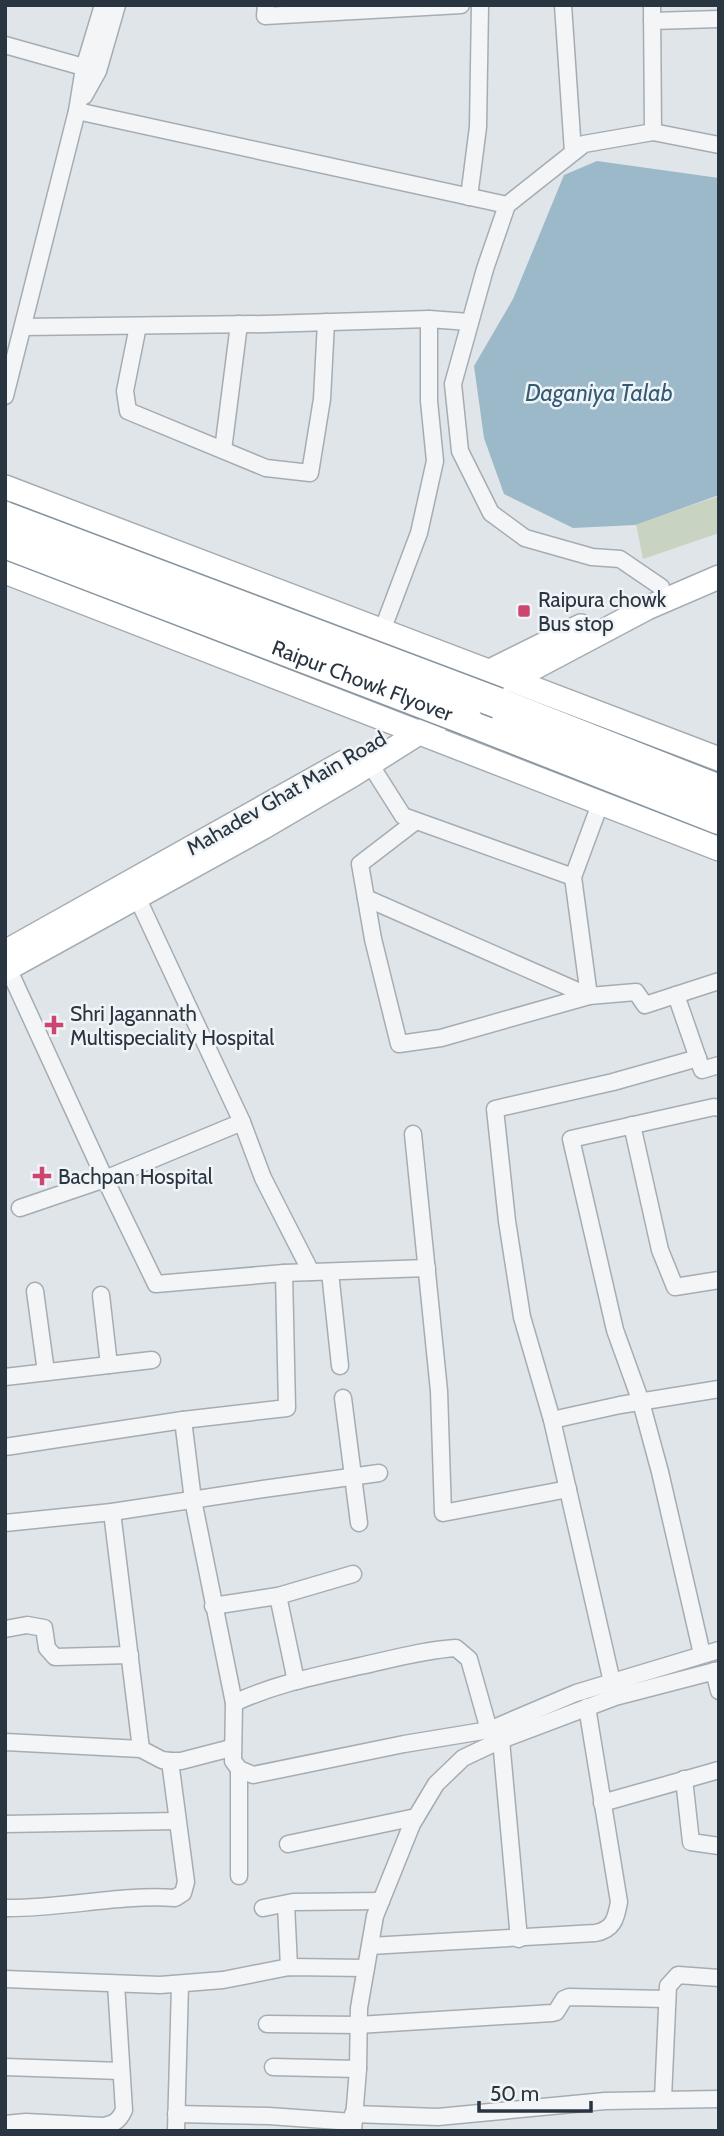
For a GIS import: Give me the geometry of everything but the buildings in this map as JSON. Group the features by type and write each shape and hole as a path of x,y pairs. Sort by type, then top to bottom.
{"highway":[{"name":"Raipur Chowk Flyover","path":"5,517 498,703 719,790"},
{"name":"Raipur Chowk Flyover","path":"5,543 719,819"}],"street":[{"path":"91,70 103,5"},
{"path":"5,396 77,111 117,5"},
{"path":"266,5 265,16 461,5"},
{"path":"469,197 478,127 480,5"},
{"path":"564,5 573,152"},
{"path":"653,132 652,13 719,19"},
{"path":"5,45 91,70"},
{"path":"77,111 506,205"},
{"path":"661,587 620,559 592,557 526,538 491,513 460,451 453,384 506,205 584,144 653,132 719,145"},
{"path":"23,327 429,319 469,323"},
{"path":"382,631 419,533 435,461 429,401 429,319"},
{"path":"138,326 125,391 128,411 266,468 310,473 322,399 326,322"},
{"path":"223,450 239,324"},
{"path":"5,487 719,759"},
{"name":"Mahadev Ghat Main Road","path":"6,963 336,767 410,729 417,719 661,587 719,563"},
{"path":"5,572 719,849"},
{"path":"497,675 530,670 647,608 719,577"},
{"path":"410,729 370,764 262,828 137,897 6,963 156,1284 285,1273 427,1269"},
{"path":"370,764 403,816 573,877"},
{"path":"589,996 573,877 600,803"},
{"path":"416,821 360,863 373,939 399,1044 441,1038 589,996 636,992 645,1004 719,981"},
{"path":"137,897 242,1122 263,1178 311,1272"},
{"path":"366,898 589,996"},
{"path":"676,995 702,1070 719,1065"},
{"path":"612,1682 552,1420 523,1317 507,1221 495,1109 612,1082 698,1058"},
{"path":"702,1654 674,1527 641,1402 615,1331 571,1139 719,1108"},
{"path":"20,1208 105,1179 242,1122"},
{"path":"632,1125 660,1250 675,1287 719,1280"},
{"path":"413,1134 439,1391 443,1513 568,1489"},
{"path":"330,1272 340,1366"},
{"path":"5,1447 183,1420 286,1408 285,1273"},
{"path":"35,1291 46,1373"},
{"path":"101,1295 109,1365"},
{"path":"5,1377 152,1360"},
{"path":"552,1420 719,1390"},
{"path":"343,1398 359,1523"},
{"path":"183,1420 213,1606 234,1703 232,1748 233,1761 239,1769 253,1775 278,1772 404,1744 495,1735 615,1697 717,1670 719,1692"},
{"path":"5,1523 111,1513 379,1474"},
{"path":"111,1513 141,1749"},
{"path":"213,1606 278,1596 353,1574"},
{"path":"278,1596 296,1681"},
{"path":"5,1629 27,1625 44,1628 47,1648 55,1657 130,1655"},
{"path":"234,1703 265,1689 296,1681 433,1650 457,1648 469,1659 495,1735 519,1939"},
{"path":"353,2122 358,2069 359,2008 375,1916 416,1817 436,1784 463,1758 495,1735 576,1693 719,1650"},
{"path":"370,1946 595,1933 612,1926 619,1902 587,1707"},
{"path":"5,1742 141,1749 162,1760 170,1761 181,1761 232,1748"},
{"path":"5,1908 30,1909 100,1901 175,1898 183,1894 186,1882 170,1761"},
{"path":"239,1769 239,1877"},
{"path":"602,1803 719,1770"},
{"path":"684,1779 691,1842 719,1846"},
{"path":"288,1844 416,1817"},
{"path":"5,1824 177,1821"},
{"path":"263,1908 286,1904 381,1901"},
{"path":"286,1904 289,1967"},
{"path":"5,1979 180,1985 289,1967 366,1968"},
{"path":"663,2099 668,1986 678,1975 719,1978"},
{"path":"5,2124 26,2122 117,2128 124,2110 116,1984"},
{"path":"180,1985 176,2123 269,2116 353,2122 605,2101 719,2099"},
{"path":"267,2024 358,2025 556,2012 564,1999 569,1997 667,1999"},
{"path":"5,2067 121,2071"},
{"path":"273,2067 358,2069"}],"green space":[{"path":"719,496 719,533 643,559 636,524"}],"water":[{"name":"Daganiya Talab","path":"597,161 719,178 719,495 635,525 573,528 504,494 484,438 474,366 513,299 564,175"}],"place":[{"name":"Raipura chowk Bus stop","path":"524,611"},
{"name":"Shri Jagannath Multispeciality Hospital","path":"54,1025"},
{"name":"Bachpan Hospital","path":"42,1176"}]}
